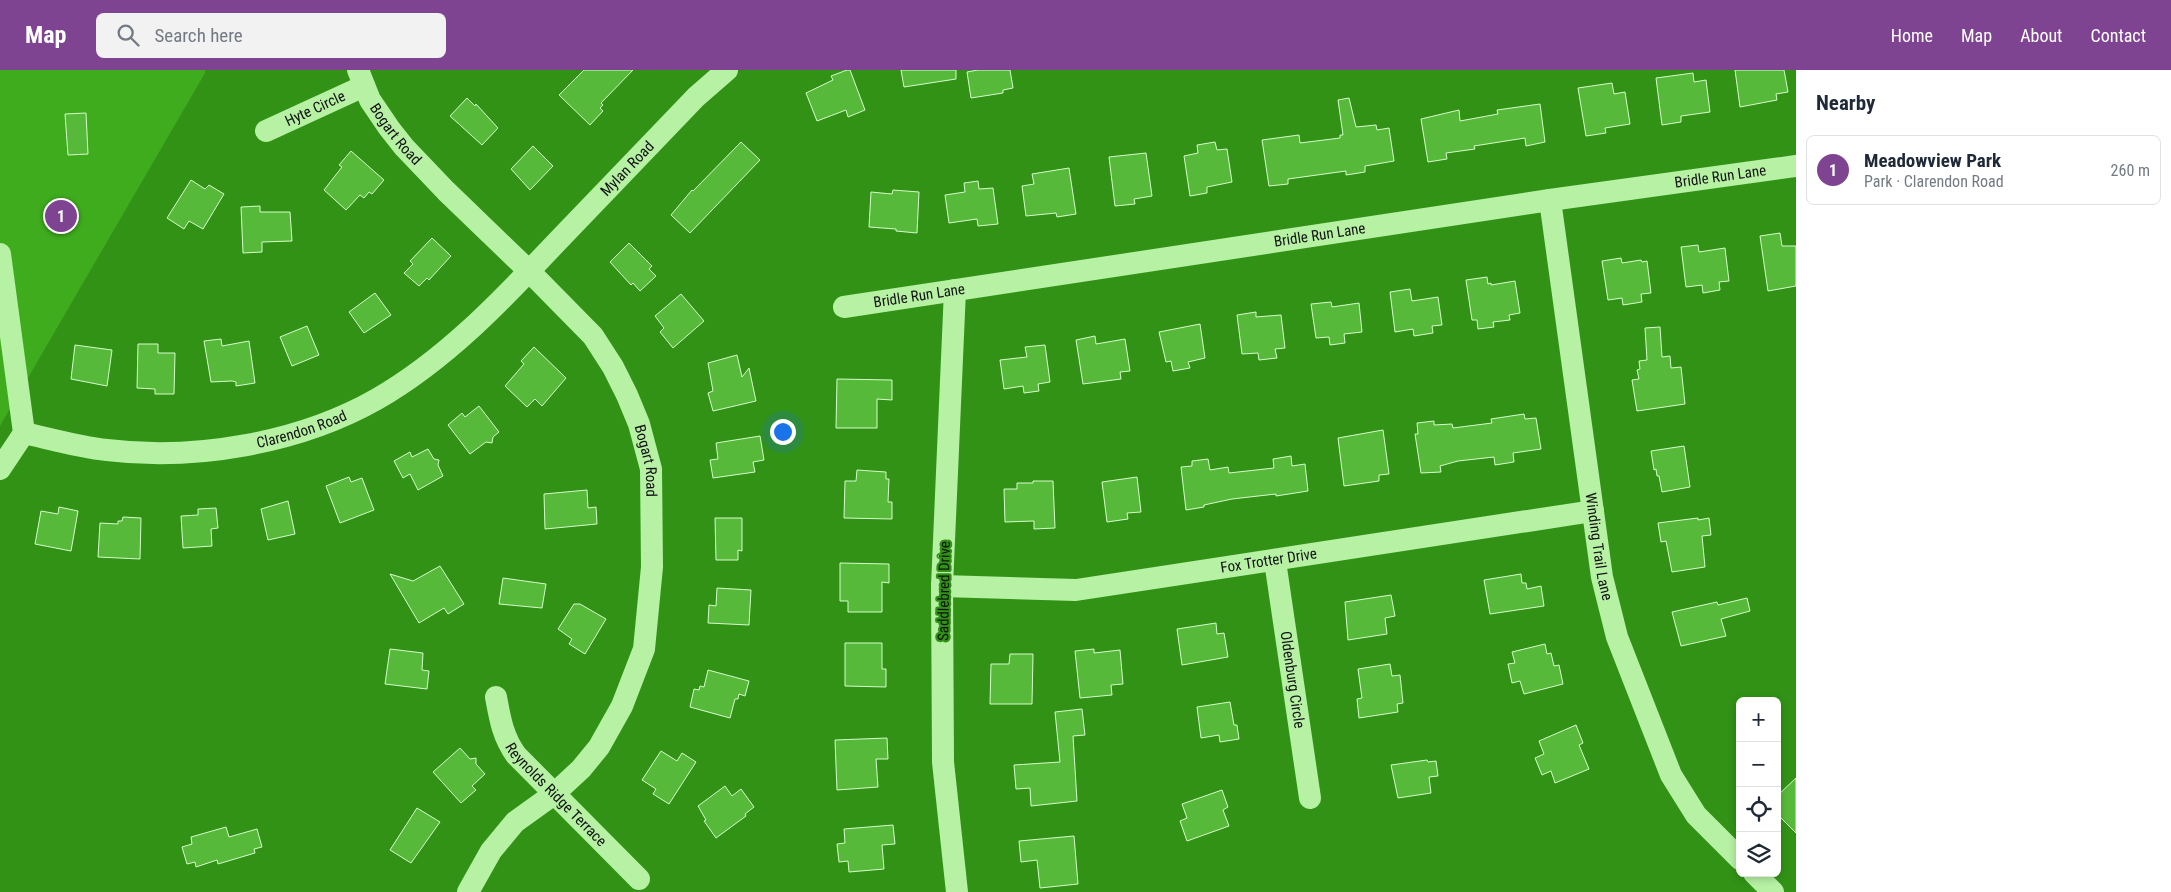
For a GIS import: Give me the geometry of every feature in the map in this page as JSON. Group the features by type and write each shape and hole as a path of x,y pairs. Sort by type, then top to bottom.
{"street":[{"name":"Mylan Road","path":"530,271 696,97 728,70"},
{"name":"Bogart Road","path":"361,78 370,100 388,128 404,147 593,336 613,367 639,424 651,469 652,567 644,649 622,706 603,740 581,769 554,794 515,822 491,851 468,892"},
{"name":"Hyte Circle","path":"266,131 361,78"},
{"name":"Bridle Run Lane","path":"844,307 1550,200 1796,166"},
{"name":"Winding Trail Lane","path":"1550,200 1602,577 1616,637 1671,775 1696,815 1736,855"},
{"path":"0,254 24,433 0,469"},
{"name":"Clarendon Road","path":"24,433 108,450 139,452 186,452 228,449 289,435 321,424 376,400 425,368 481,319 530,271"},
{"name":"Saddlebred Drive","path":"955,290 942,586 944,762 957,892"},
{"name":"Fox Trotter Drive","path":"942,586 1076,590 1593,511"},
{"name":"Oldenburg Circle","path":"1275,561 1310,798"},
{"name":"Reynolds Ridge Terrace","path":"496,697 502,728 507,742 516,755 639,878"},
{"path":"1758,877 1773,892"}],"green space":[{"path":"0,70 205,70 205,73 0,426"}],"building":[{"path":"584,70 633,70 601,103 603,105 600,108 603,111 590,125 559,95"},
{"path":"850,70 865,110 848,117 846,110 817,121 806,93 833,80 831,76"},
{"path":"901,70 956,70 956,79 904,87"},
{"path":"1010,70 1013,88 1003,90 1003,93 971,98 967,72"},
{"path":"1735,70 1784,70 1788,92 1776,94 1777,100 1740,107"},
{"path":"1693,73 1694,82 1706,80 1710,112 1681,116 1681,122 1662,125 1656,78"},
{"path":"1612,83 1614,94 1625,92 1630,124 1605,128 1606,133 1586,136 1578,88"},
{"path":"467,98 475,106 476,104 498,128 482,145 450,116"},
{"path":"1349,98 1356,127 1376,125 1377,130 1389,128 1394,161 1365,166 1365,172 1346,175 1346,171 1288,179 1288,184 1269,186 1262,140 1299,135 1300,143 1340,138 1340,135 1343,135 1338,100"},
{"path":"1540,104 1545,142 1526,146 1525,138 1474,146 1475,149 1446,153 1447,159 1428,162 1421,119 1459,110 1460,121 1498,114 1497,110"},
{"path":"86,113 88,154 68,155 65,114"},
{"path":"741,142 760,160 690,233 671,215 692,190"},
{"path":"1215,142 1217,150 1227,149 1232,182 1207,187 1207,193 1190,196 1184,156 1198,153 1197,145"},
{"path":"533,146 553,166 530,190 511,169"},
{"path":"351,151 384,180 372,194 369,192 364,198 360,195 346,210 324,190 342,167 339,165"},
{"path":"1146,153 1152,196 1134,199 1135,204 1115,206 1109,157"},
{"path":"1069,168 1076,214 1057,217 1056,213 1026,216 1022,186 1034,184 1032,174"},
{"path":"191,180 205,189 209,185 224,194 203,229 189,221 184,229 167,218"},
{"path":"978,181 979,189 993,188 998,224 978,226 977,219 949,223 945,195 965,192 964,183"},
{"path":"893,190 919,192 917,233 869,227 871,192 892,194"},
{"path":"260,206 260,212 290,212 292,241 262,242 262,252 243,253 241,207"},
{"path":"1780,233 1782,246 1796,246 1796,286 1768,291 1760,236"},
{"path":"432,238 451,256 429,280 427,278 419,286 404,273 413,264 410,261"},
{"path":"629,243 652,266 649,269 656,276 640,291 633,283 631,285 610,262"},
{"path":"1698,245 1699,252 1725,248 1729,281 1719,282 1720,290 1703,293 1702,285 1686,287 1681,247"},
{"path":"1621,258 1622,263 1647,261 1651,293 1641,294 1642,302 1623,305 1622,298 1608,300 1602,261"},
{"path":"1487,277 1488,284 1491,283 1491,285 1515,281 1520,313 1509,315 1510,320 1493,322 1494,327 1478,329 1477,320 1472,320 1466,280"},
{"path":"1410,289 1412,301 1438,297 1442,325 1432,326 1433,333 1414,336 1413,329 1395,332 1390,292"},
{"path":"375,293 391,315 364,333 349,312"},
{"path":"681,294 704,321 673,348 660,332 664,328 655,316"},
{"path":"1331,302 1332,307 1359,303 1362,332 1344,334 1345,343 1330,345 1329,337 1316,338 1311,304"},
{"path":"1256,312 1256,317 1281,315 1285,348 1275,349 1277,358 1259,360 1258,353 1242,354 1237,315"},
{"path":"1200,324 1205,358 1188,362 1190,368 1173,371 1171,361 1166,362 1159,332"},
{"path":"307,326 319,355 292,366 280,337"},
{"path":"1660,327 1662,357 1670,356 1671,368 1681,367 1685,404 1637,411 1632,380 1639,379 1637,370 1640,369 1639,361 1647,360 1645,328"},
{"path":"1095,336 1096,344 1125,339 1130,371 1120,372 1121,379 1083,384 1076,340"},
{"path":"221,339 222,346 249,341 255,383 236,386 236,382 232,381 211,382 204,341"},
{"path":"138,344 158,344 158,353 175,353 174,394 155,394 155,389 137,388"},
{"path":"75,345 112,350 107,386 71,379"},
{"path":"1045,345 1050,382 1038,384 1039,391 1024,393 1023,386 1004,389 1000,360 1027,357 1025,347"},
{"path":"534,347 566,378 542,406 535,399 527,407 505,386 524,364 521,361"},
{"path":"737,355 742,377 749,368 756,401 713,411 708,393 713,391 708,363"},
{"path":"837,379 892,380 892,400 877,399 877,428 836,428"},
{"path":"479,406 499,432 493,437 492,443 486,442 470,454 448,425 462,413 465,417"},
{"path":"1524,414 1525,419 1536,418 1541,449 1513,453 1514,462 1495,465 1494,457 1458,461 1440,466 1441,472 1421,473 1415,434 1418,434 1417,423 1434,421 1434,425 1452,424 1453,428 1492,423 1491,419"},
{"path":"1383,430 1389,474 1379,475 1379,481 1344,486 1338,438"},
{"path":"760,436 764,460 753,462 755,472 713,478 710,460 718,459 716,443"},
{"path":"1684,446 1690,487 1662,492 1659,476 1657,476 1656,469 1654,470 1651,451"},
{"path":"428,449 434,459 439,460 438,465 443,476 418,490 410,474 403,478 394,461 410,452 412,457"},
{"path":"1291,456 1292,466 1305,464 1308,491 1276,496 1276,494 1232,499 1186,510 1181,467 1192,466 1192,461 1208,459 1210,470 1228,467 1229,473 1274,468 1273,459"},
{"path":"857,470 886,472 886,479 889,479 888,502 892,502 892,519 844,518 845,481 856,481"},
{"path":"349,477 351,482 362,478 374,510 340,523 326,486"},
{"path":"1137,477 1141,512 1127,513 1128,519 1107,522 1102,482"},
{"path":"1033,481 1053,481 1055,528 1034,529 1034,521 1005,522 1004,489 1017,489 1017,483 1033,483"},
{"path":"587,490 588,508 596,507 597,524 545,529 544,494"},
{"path":"288,501 295,534 268,540 261,509"},
{"path":"59,507 78,511 71,551 35,544 41,511 58,514"},
{"path":"216,508 218,528 211,529 212,546 183,548 181,516 198,515 198,509"},
{"path":"123,517 141,518 140,559 98,557 100,523 118,524 118,521 122,521"},
{"path":"715,518 742,518 742,551 738,550 738,560 716,560"},
{"path":"1698,518 1698,520 1709,518 1711,535 1702,536 1705,567 1672,572 1666,541 1661,542 1658,523"},
{"path":"840,563 889,564 889,583 882,582 882,612 848,612 848,601 840,601"},
{"path":"440,566 464,604 448,614 444,608 419,623 390,574 413,581"},
{"path":"1521,574 1522,583 1526,583 1527,589 1541,586 1544,606 1490,614 1484,580"},
{"path":"503,578 546,584 542,608 499,604"},
{"path":"717,588 751,590 749,625 708,623 709,605 716,606"},
{"path":"1391,595 1395,616 1385,618 1387,634 1348,640 1345,602"},
{"path":"1747,598 1750,611 1721,619 1726,636 1681,646 1672,612 1717,602 1718,605"},
{"path":"574,604 580,604 606,619 585,654 569,644 572,639 558,629"},
{"path":"1216,623 1217,634 1224,633 1228,657 1182,665 1177,629"},
{"path":"845,643 882,643 882,669 886,669 886,687 845,686"},
{"path":"1545,644 1547,654 1551,653 1554,666 1559,665 1563,684 1524,694 1520,681 1512,683 1508,664 1515,663 1512,652"},
{"path":"390,649 423,653 422,670 429,671 427,689 385,684"},
{"path":"1094,649 1094,653 1120,650 1123,684 1111,685 1112,695 1080,698 1075,651"},
{"path":"1010,654 1033,654 1032,704 990,704 991,664 1009,664"},
{"path":"1390,664 1392,676 1400,675 1403,703 1397,704 1398,712 1359,718 1357,699 1362,698 1358,669"},
{"path":"708,670 749,681 745,696 739,694 738,699 735,699 730,718 690,707 694,689 699,690 700,686 704,687"},
{"path":"1230,702 1234,725 1237,725 1239,739 1220,742 1219,735 1201,738 1197,707"},
{"path":"1082,709 1085,735 1073,736 1077,801 1031,806 1030,788 1016,789 1014,765 1060,762 1055,712"},
{"path":"1576,725 1583,743 1579,745 1589,769 1555,783 1551,771 1542,775 1535,758 1544,754 1539,741"},
{"path":"887,738 888,759 876,759 878,787 837,790 835,740"},
{"path":"460,748 470,759 476,758 476,764 485,774 472,786 476,790 461,803 433,772"},
{"path":"661,751 677,761 682,753 696,762 669,804 653,794 656,789 642,780"},
{"path":"1427,760 1428,762 1436,761 1438,776 1429,777 1431,793 1398,798 1391,765"},
{"path":"1796,778 1796,833 1781,818 1781,792"},
{"path":"725,786 732,796 741,789 754,807 745,814 746,816 716,838 704,821 706,820 698,806"},
{"path":"1222,790 1228,807 1223,810 1229,826 1187,841 1180,821 1187,818 1182,804"},
{"path":"417,808 440,822 411,863 390,850"},
{"path":"893,825 895,844 882,845 884,869 849,872 848,861 839,862 837,844 845,843 844,829"},
{"path":"226,827 229,837 257,829 262,847 254,849 255,853 218,864 217,860 196,867 195,862 187,864 182,847 192,844 191,837"},
{"path":"1074,836 1078,884 1040,888 1037,860 1021,862 1019,841"}],"place":[{"name":"Meadowview Park","path":"61,216"}]}
